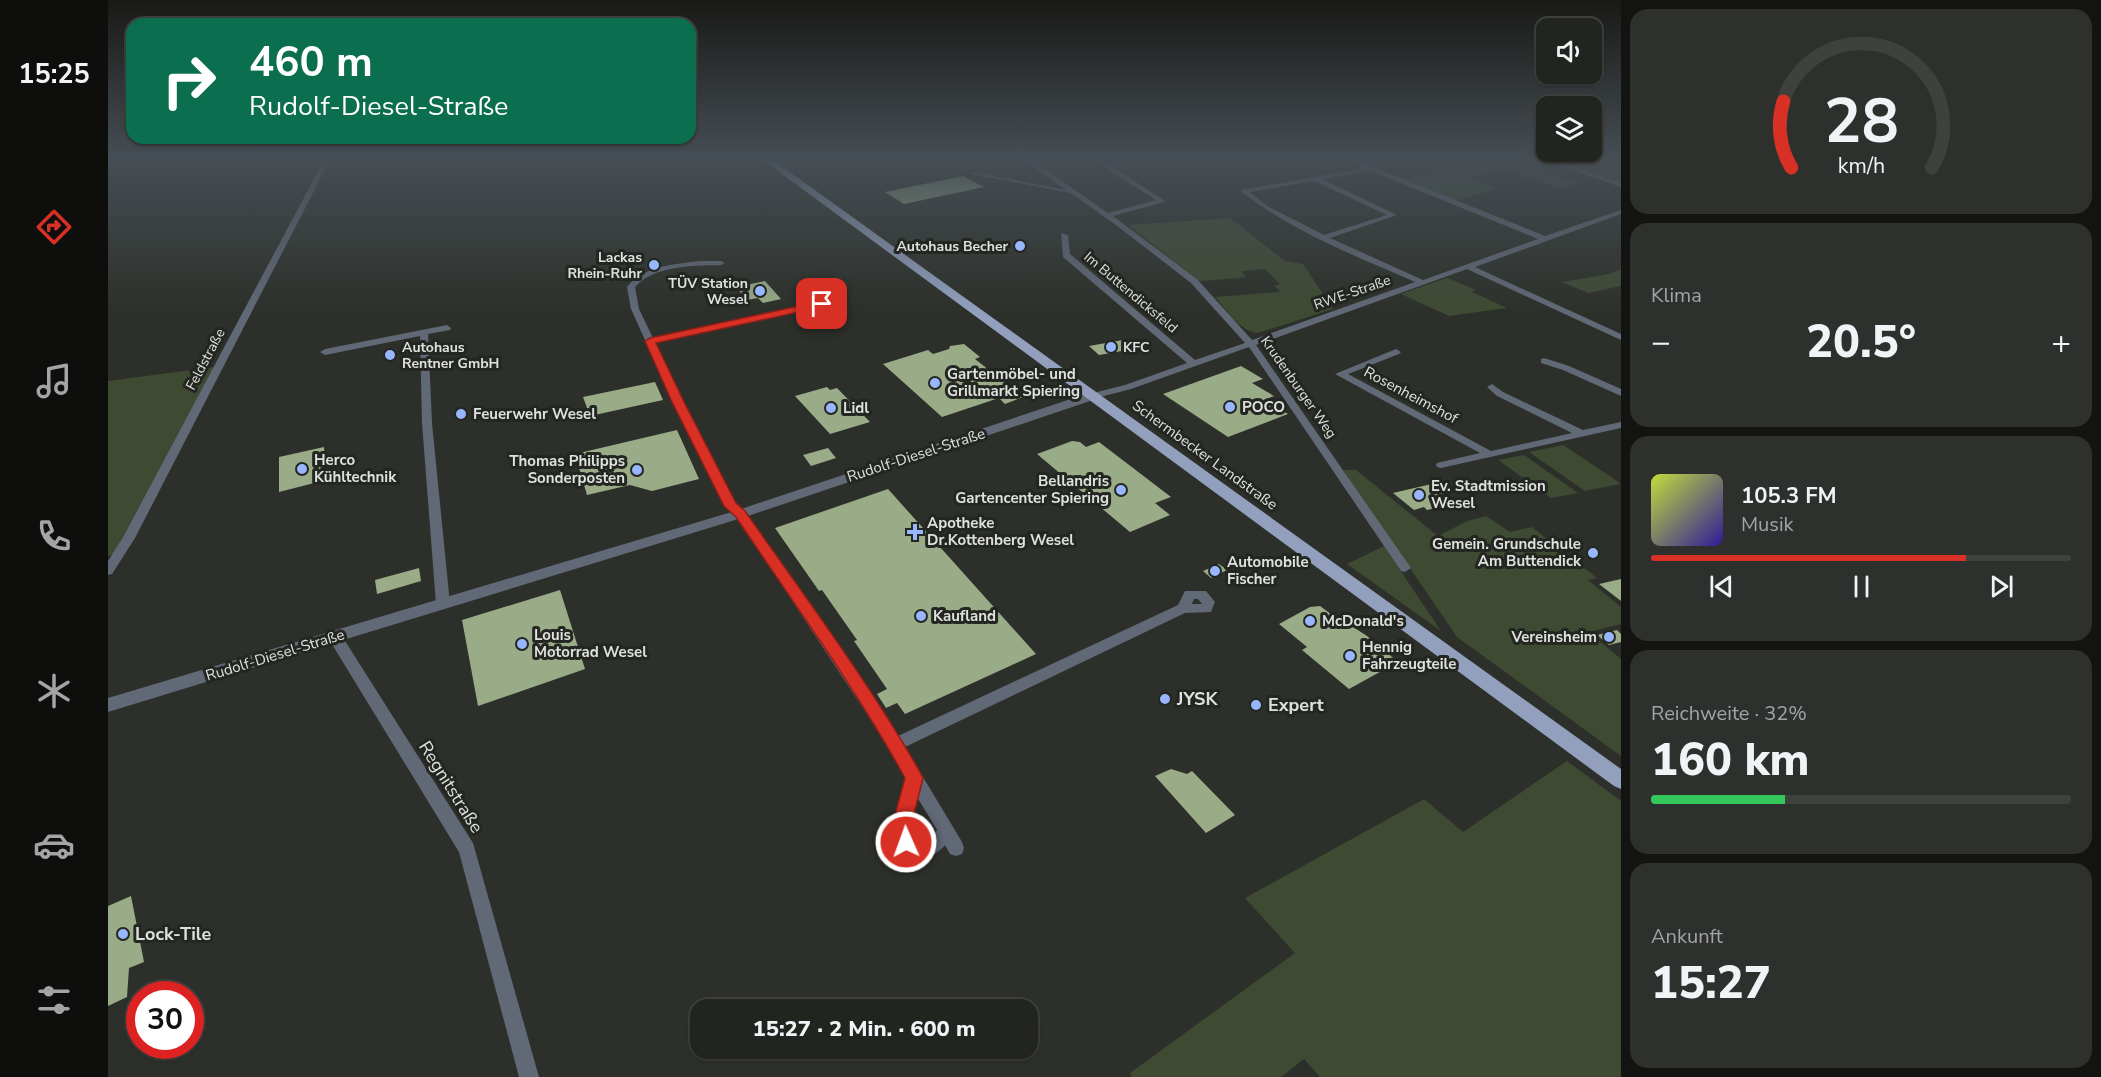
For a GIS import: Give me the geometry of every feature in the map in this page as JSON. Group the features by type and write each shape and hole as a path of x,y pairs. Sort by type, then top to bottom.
{"main road":[{"name":"Schermbecker Landstraße","path":"836,210 1621,780"}],"street":[{"name":"Feldstraße","path":"108,571 300,210"},
{"name":"Krudenburger Weg","path":"1100,210 1194,281 1241,336 1251,342 1405,568"},
{"path":"1107,215 1126,210"},
{"path":"1271,210 1323,238 1421,282"},
{"path":"1323,238 1393,215 1383,210"},
{"path":"1474,210 1545,239"},
{"name":"RWE-Straße","path":"1092,396 1128,387 1621,212"},
{"name":"Im Buttendicksfeld","path":"1064,235 1066,255 1193,363"},
{"path":"721,263 697,263 647,274 633,283 631,292 635,309 730,506 740,514 895,744 956,848"},
{"path":"1467,266 1618,333"},
{"path":"650,341 822,304 821,296"},
{"path":"325,352 447,328"},
{"path":"424,332 427,423 443,604"},
{"name":"Rosenheimshof","path":"1396,352 1340,374 1489,454"},
{"path":"1544,362 1566,368 1621,393"},
{"path":"1492,387 1500,394 1581,433"},
{"name":"Rudolf-Diesel-Straße","path":"108,705 740,514 1092,396"},
{"path":"1441,465 1621,424"},
{"path":"895,744 1183,608"},
{"name":"Regnitstraße","path":"335,637 467,849 529,1077"},
{"path":"914,778 902,826 906,842 917,847 932,848 946,832"}],"green space":[{"path":"1230,218 1285,261 1303,264 1333,309 1258,333 1251,332 1239,324 1215,297 1280,292 1275,286 1280,284 1265,269 1241,271 1246,277 1200,281 1128,225"},
{"path":"1621,269 1621,286 1588,293 1562,282 1609,274"},
{"path":"1447,278 1476,290 1472,292 1507,308 1449,316 1401,294"},
{"path":"214,367 113,555 108,556 108,381"},
{"path":"1563,445 1620,484 1585,491 1529,452"},
{"path":"1524,455 1578,493 1551,498 1498,460"},
{"path":"1343,470 1356,470 1438,536 1467,521 1486,516 1510,532 1532,527 1597,578 1588,580 1621,607 1621,624 1589,632 1621,659 1621,756 1457,637"},
{"path":"1384,546 1441,631 1347,564"},
{"path":"1567,761 1621,801 1621,1077 1320,1077 1304,1059 1281,1077 1132,1077 1130,1073 1295,953 1245,898 1424,799 1463,832"}],"building":[{"name":"TÜV Station Wesel","path":"765,281 781,299 763,303 758,298 747,300 736,287"},
{"name":"KFC","path":"1123,340 1133,349 1099,355 1089,346"},
{"name":"Gartenmöbel- und Grillmarkt Spiering","path":"964,344 980,357 975,359 1023,397 1005,404 999,398 942,417 883,364 928,350 933,354 949,349 950,346"},
{"name":"POCO","path":"1241,366 1263,379 1252,383 1274,396 1264,400 1288,414 1228,437 1163,394"},
{"path":"655,382 663,400 590,416 583,397"},
{"name":"Lidl","path":"827,387 830,390 837,388 870,422 830,434 795,396"},
{"name":"Thomas Philipps Sonderposten","path":"677,430 699,479 652,491 630,485 587,495 575,454"},
{"name":"Bellandris Gartencenter Spiering","path":"1072,441 1080,442 1086,447 1099,442 1171,497 1155,503 1170,515 1130,532 1037,454"},
{"name":"Herco Kühltechnik","path":"324,447 326,480 279,492 279,457"},
{"path":"828,448 836,458 811,466 803,455"},
{"name":"Ev. Stadtmission Wesel","path":"1436,483 1448,492 1429,498 1440,507 1427,510 1424,507 1414,510 1393,493"},
{"name":"Kaufland","path":"888,489 1036,654 905,714 897,703 886,708 877,694 887,689 854,641 857,640 775,528"},
{"name":"Automobile Fischer","path":"1219,564 1227,570 1211,578 1203,571"},
{"path":"419,568 421,581 377,594 375,580"},
{"path":"1621,579 1621,601 1599,584"},
{"name":"Louis Motorrad Wesel","path":"560,590 585,669 478,706 462,620"},
{"name":"Hennig Fahrzeugteile","path":"1320,606 1347,626 1350,625 1367,636 1398,662 1349,689 1302,650 1307,647 1279,624 1310,607"},
{"name":"Vereinsheim","path":"1617,630 1621,634 1621,642 1609,645 1597,635"},
{"path":"1171,769 1187,774 1192,771 1235,815 1206,833 1155,776"},
{"name":"Lock-Tile","path":"131,896 144,962 129,968 126,997 108,1006 108,906"}],"place":[{"name":"Autohaus Becher","path":"1020,246"},
{"name":"Lackas Rhein-Ruhr","path":"654,265"},
{"name":"TÜV Station Wesel","path":"760,291"},
{"name":"KFC","path":"1111,347"},
{"name":"Autohaus Rentner GmbH","path":"390,355"},
{"name":"Gartenmöbel- und Grillmarkt Spiering","path":"935,383"},
{"name":"POCO","path":"1230,407"},
{"name":"Lidl","path":"831,408"},
{"name":"Feuerwehr Wesel","path":"461,414"},
{"name":"Herco Kühltechnik","path":"302,469"},
{"name":"Thomas Philipps Sonderposten","path":"637,470"},
{"name":"Bellandris Gartencenter Spiering","path":"1121,490"},
{"name":"Ev. Stadtmission Wesel","path":"1419,495"},
{"name":"Apotheke Dr.Kottenberg Wesel","path":"915,532"},
{"name":"Gemein. Grundschule Am Buttendick","path":"1593,553"},
{"name":"Automobile Fischer","path":"1215,571"},
{"name":"Kaufland","path":"921,616"},
{"name":"McDonald's","path":"1310,621"},
{"name":"Vereinsheim","path":"1609,637"},
{"name":"Louis Motorrad Wesel","path":"522,644"},
{"name":"Hennig Fahrzeugteile","path":"1350,656"},
{"name":"JYSK","path":"1165,699"},
{"name":"Expert","path":"1256,705"},
{"name":"Lock-Tile","path":"123,934"}],"route":[{"path":"822,304 650,341 730,506 740,514 815,624 895,744 914,778 902,826 906,842"}]}
